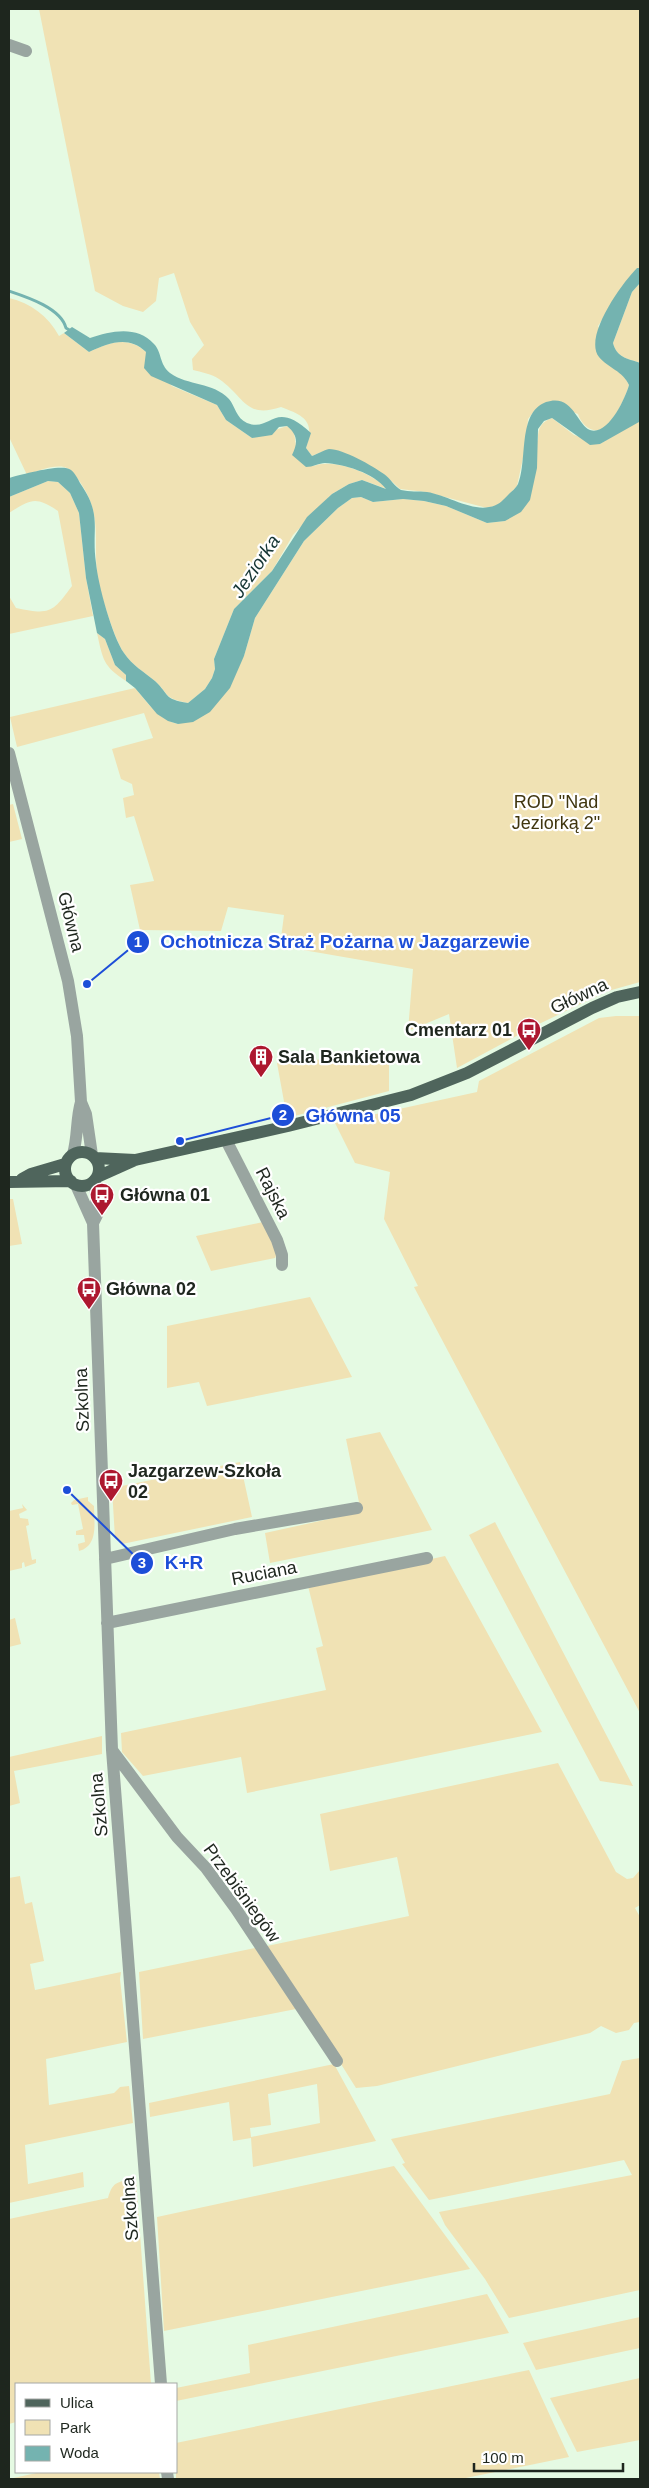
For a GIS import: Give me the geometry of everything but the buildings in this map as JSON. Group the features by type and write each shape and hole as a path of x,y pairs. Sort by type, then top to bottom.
{"main road":[{"name":"Główna","path":"96,1178 135,1160 411,1095 467,1073 592,1008 618,997 640,992"},
{"path":"80,1152 93,1156 99,1167 96,1178 86,1185 14,1182 69,1159 80,1152"},
{"name":"Główna","path":"93,1156 135,1160"},
{"path":"69,1159 66,1175 74,1183"}],"street":[{"path":"9,45 26,51"},
{"name":"Główna","path":"9,753 72,999 78,1043 81,1102 86,1114 93,1156"},
{"name":"Główna","path":"69,1159 76,1143 77,1115 81,1102"},
{"name":"Rajska","path":"226,1140 277,1240 282,1255 282,1265"},
{"name":"Szkolna","path":"96,1178 96,1215 93,1222 112,1750 161,2383"},
{"name":"Szkolna","path":"74,1183 93,1222"},
{"path":"105,1559 235,1529 357,1508"},
{"name":"Ruciana","path":"107,1623 427,1558"},
{"name":"Przebiśniegów","path":"112,1750 177,1837 206,1868 236,1909 337,2061"}],"green space":[{"path":"39,9 640,9 640,268 637,268 598,326 629,385 626,395 611,421 603,429 594,430 583,423 578,414 547,402 535,410 528,419 526,444 517,486 499,505 487,508 426,492 400,489 385,475 321,452 312,456 306,448 309,431 306,421 302,417 281,407 269,410 252,408 219,379 210,374 193,370 192,359 204,345 190,322 174,273 159,278 156,301 143,312 123,306 95,291"},
{"path":"640,283 640,363 620,355 613,343 632,292"},
{"path":"9,298 25,303 38,311 50,322 59,336 64,333 89,352 118,342 125,342 139,347 146,352 146,358 172,386 217,405 226,420 252,438 287,426 294,432 296,446 314,466 332,464 353,469 373,478 387,489 362,480 349,484 332,494 293,535 272,571 234,609 214,659 215,669 212,678 205,689 188,703 171,698 155,681 131,661 124,653 117,639 99,585 95,520 88,495 80,482 71,471 64,467 40,470 27,475 9,437"},
{"name":"ROD \"Nad Jeziorką 2\"","path":"552,418 574,435 600,444 640,419 640,982 608,991 541,1023 530,1025 524,1032 457,1068 449,1014 408,1031 413,969 280,946 284,915 228,907 221,931 140,930 130,885 154,881 134,816 126,818 123,798 134,795 132,784 121,779 112,749 153,738 144,713 17,747 10,717 135,688 159,714 178,724 244,656 255,618 304,541 338,508 352,498 361,497 373,502 403,499 446,506 487,523 505,521 538,439 540,429 545,421"},
{"path":"48,481 58,482 70,493 79,513 86,578 93,616 9,634 9,596 16,608 43,611 49,610 60,602 72,586 58,511 44,503 33,501 9,513 9,497"},
{"path":"97,633 105,639 115,665 126,675 126,681 108,666 101,650"},
{"path":"13,804 22,839 9,842 9,805"},
{"path":"640,1016 640,1713 414,1287 418,1286 384,1219 390,1172 355,1163 335,1123 477,1092 479,1081 599,1018"},
{"path":"389,1054 389,1091 287,1118 277,1063"},
{"path":"9,1199 13,1199 22,1244 9,1246"},
{"path":"263,1222 278,1252 275,1258 211,1271 196,1236"},
{"path":"310,1297 352,1377 207,1406 199,1382 167,1388 167,1326"},
{"path":"380,1432 432,1530 270,1563 265,1533 361,1512 346,1439"},
{"path":"240,1462 252,1517 122,1544 115,1538 112,1488"},
{"path":"88,1497 88,1501 94,1506 95,1526 93,1539 90,1544 79,1551 78,1544 85,1542 84,1535 76,1535 76,1531 83,1529 78,1504 72,1505 71,1503 74,1500"},
{"path":"22,1504 27,1510 19,1514 20,1518 28,1519 29,1525 26,1526 32,1560 36,1559 36,1563 25,1567 24,1562 22,1563 22,1568 9,1571 9,1511 23,1508"},
{"path":"495,1522 633,1786 600,1781 469,1535"},
{"path":"445,1556 542,1732 247,1793 241,1757 143,1776 122,1752 121,1733 326,1690 316,1648 323,1646 308,1586"},
{"path":"15,1618 21,1644 9,1647 9,1620"},
{"path":"102,1736 102,1754 14,1771 20,1803 9,1806 9,1757"},
{"path":"558,1763 616,1872 627,1879 633,1878 640,1870 640,1905 635,1908 640,1917 640,2022 634,2023 629,2030 616,2033 601,2026 590,2033 377,2086 356,2088 267,1946 409,1916 397,1857 330,1871 320,1814"},
{"path":"20,1876 25,1904 32,1902 44,1961 30,1964 35,1990 121,1972 120,1979 127,2042 46,2059 49,2105 114,2093 120,2087 129,2086 133,2123 25,2145 28,2184 83,2172 84,2187 9,2203 9,1878"},
{"path":"255,1948 296,2009 143,2039 139,1972"},
{"path":"640,2058 640,2290 509,2318 485,2279 445,2225 439,2212 632,2175 624,2160 429,2200 402,2164 405,2163 391,2139 610,2094 622,2061"},
{"path":"334,2064 376,2141 253,2167 251,2138 233,2141 229,2102 150,2117 149,2103","holes":["317,2084 320,2123 251,2137 250,2128 271,2125 268,2094"]},
{"path":"394,2166 470,2269 164,2331 157,2217"},
{"path":"136,2179 151,2383 15,2383 15,2422 9,2424 9,2219 108,2198 115,2185"},
{"path":"487,2294 509,2333 178,2401 178,2388 250,2373 248,2345"},
{"path":"640,2317 640,2348 536,2370 523,2343"},
{"path":"529,2370 569,2457 461,2479 176,2479 176,2473 178,2473 178,2443"},
{"path":"640,2378 640,2440 577,2452 550,2398"},
{"path":"36,2473 159,2473 160,2479 9,2479"}],"water":[{"path":"637,268 640,268 640,283 632,292 613,343 620,355 640,363 639,422 600,444 590,445 552,418 544,421 538,429 537,468 530,500 521,512 505,521 487,523 446,506 424,501 403,499 373,502 361,497 352,498 338,508 304,541 255,618 244,656 230,688 210,712 193,722 178,724 168,721 157,714 135,688 126,681 126,675 115,665 105,639 97,633 86,578 79,513 70,493 58,482 48,481 9,497 9,478 41,470 59,468 66,468 74,473 92,504 95,522 97,572 106,610 119,645 131,661 155,681 168,696 174,700 188,703 205,689 212,678 215,669 214,659 234,609 272,571 307,517 332,494 349,484 362,480 386,489 374,478 349,467 325,463 306,467 292,455 296,439 287,426 279,427 272,435 252,438 226,420 217,405 151,376 144,368 146,352 139,347 125,342 118,342 89,352 64,333 72,327 90,338 106,333 124,331 140,334 157,347 164,366 170,373 223,394 229,399 243,421 255,425 281,417 288,418 311,433 306,448 312,456 329,449 335,450 350,455 373,467 401,490 427,492 466,505 482,508 495,506 500,503 518,484 527,426 537,408 546,402 555,400 562,402 590,430 597,430 603,427 615,415 629,385 623,376 599,357 595,348 596,337 600,324 614,297"}],"waterway":[{"path":"9,291 34,300 51,309 63,321 66,328 71,331"}],"place":[{"name":"Ochotnicza Straż Pożarna w Jazgarzewie","path":"87,984"},
{"name":"Cmentarz 01","path":"529,1051"},
{"name":"Sala Bankietowa","path":"261,1078"},
{"name":"Główna 05","path":"180,1141"},
{"name":"Główna 01","path":"102,1216"},
{"name":"Główna 02","path":"89,1310"},
{"name":"K+R","path":"67,1490"},
{"name":"Jazgarzew-Szkoła 02","path":"111,1502"}],"water label":[{"name":"Jeziorka","path":"255,566"}]}
